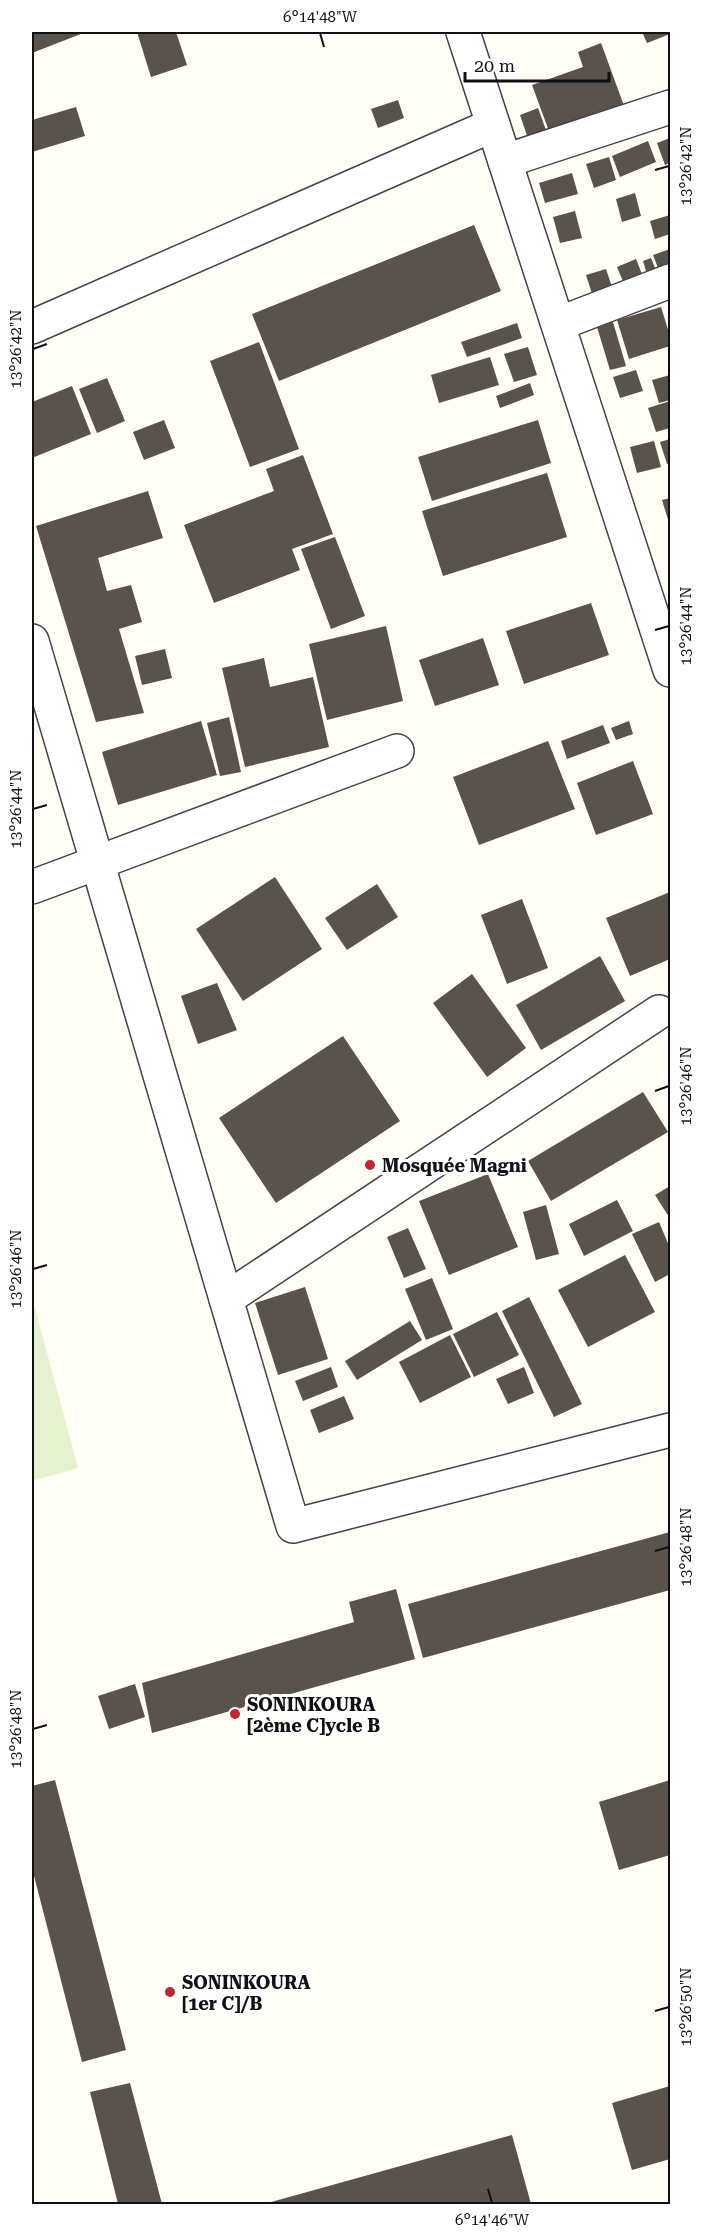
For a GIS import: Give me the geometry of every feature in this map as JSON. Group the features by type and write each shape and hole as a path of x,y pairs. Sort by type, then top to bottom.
{"street":[{"path":"464,32 670,670"},
{"path":"505,161 670,107"},
{"path":"32,327 494,125"},
{"path":"558,324 670,281"},
{"path":"32,641 293,1526 670,1430"},
{"path":"32,887 397,751"},
{"path":"226,1299 659,1012"}],"green space":[{"path":"32,1297 78,1468 32,1481"}],"building":[{"path":"32,32 86,32 32,53"},
{"path":"137,32 176,32 187,65 151,77"},
{"path":"642,32 670,32 670,34 647,43"},
{"path":"601,43 627,114 553,142 532,85 583,67 578,52"},
{"path":"398,100 404,118 378,128 371,109"},
{"path":"76,107 85,136 32,152 32,120"},
{"path":"538,108 551,144 532,150 520,115"},
{"path":"670,138 670,163 665,165 657,143"},
{"path":"648,141 656,162 620,177 612,156"},
{"path":"609,157 616,180 594,188 586,164"},
{"path":"572,173 578,194 545,203 539,183"},
{"path":"635,193 641,216 622,222 616,199"},
{"path":"575,211 582,238 560,243 553,217"},
{"path":"670,215 670,234 655,239 650,221"},
{"path":"474,225 501,291 279,381 252,314"},
{"path":"670,249 670,273 661,276 653,255"},
{"path":"651,258 657,273 648,277 643,261"},
{"path":"636,259 644,279 625,286 617,267"},
{"path":"606,269 614,293 594,300 586,275"},
{"path":"661,307 670,336 670,346 629,359 617,320"},
{"path":"613,322 626,366 610,370 597,327"},
{"path":"517,323 522,338 467,357 461,342"},
{"path":"259,342 299,449 250,467 210,361"},
{"path":"528,347 537,375 514,382 504,354"},
{"path":"490,357 499,385 439,403 431,375"},
{"path":"636,370 643,391 620,398 613,377"},
{"path":"670,375 670,400 659,403 652,380"},
{"path":"107,378 125,421 97,433 79,389"},
{"path":"530,383 534,395 500,408 496,396"},
{"path":"72,386 91,434 32,458 32,402"},
{"path":"670,401 670,428 656,432 648,408"},
{"path":"164,420 175,448 144,460 133,432"},
{"path":"538,420 551,463 432,501 418,457"},
{"path":"670,439 670,463 667,464 660,442"},
{"path":"654,441 661,467 637,473 630,447"},
{"path":"303,455 333,534 292,549 300,570 214,603 184,525 274,491 266,469"},
{"path":"547,473 567,537 443,576 422,511"},
{"path":"148,491 163,538 98,558 107,591 131,585 142,622 119,629 144,713 96,722 36,526"},
{"path":"670,498 670,526 662,500"},
{"path":"335,537 365,616 331,629 301,549"},
{"path":"591,603 609,655 524,684 506,631"},
{"path":"386,626 403,701 327,720 309,644"},
{"path":"483,638 499,685 435,706 419,660"},
{"path":"165,649 172,678 142,685 135,656"},
{"path":"264,658 270,687 313,677 329,747 245,767 222,668"},
{"path":"229,717 241,772 220,776 207,723"},
{"path":"201,721 217,775 118,805 102,752"},
{"path":"629,721 633,734 616,740 611,728"},
{"path":"603,725 610,743 567,759 561,741"},
{"path":"548,741 575,809 479,845 453,777"},
{"path":"633,761 653,814 596,835 577,783"},
{"path":"275,877 322,949 243,1001 196,929"},
{"path":"377,884 398,917 347,950 325,918"},
{"path":"670,892 670,959 630,976 606,918"},
{"path":"522,899 548,968 507,984 481,915"},
{"path":"600,956 625,1001 541,1050 516,1005"},
{"path":"472,974 526,1048 487,1077 433,1003"},
{"path":"217,983 237,1030 198,1044 181,996"},
{"path":"343,1036 400,1121 276,1203 219,1118"},
{"path":"643,1092 668,1132 551,1201 528,1161"},
{"path":"488,1174 518,1247 449,1275 419,1201"},
{"path":"670,1186 670,1216 669,1217 655,1195"},
{"path":"617,1200 633,1231 584,1256 569,1224"},
{"path":"546,1205 559,1254 536,1260 523,1212"},
{"path":"659,1222 670,1248 670,1274 655,1282 632,1234"},
{"path":"408,1228 426,1269 404,1278 387,1237"},
{"path":"625,1255 655,1312 588,1347 558,1290"},
{"path":"432,1278 453,1329 426,1340 405,1289"},
{"path":"305,1287 328,1359 278,1375 255,1303"},
{"path":"529,1297 582,1404 554,1417 502,1311"},
{"path":"497,1312 519,1355 474,1377 453,1334"},
{"path":"410,1321 422,1340 357,1380 345,1361"},
{"path":"450,1335 471,1377 420,1403 399,1362"},
{"path":"331,1367 338,1387 303,1401 295,1381"},
{"path":"524,1367 534,1393 508,1404 496,1379"},
{"path":"344,1396 354,1419 319,1433 310,1410"},
{"path":"670,1532 670,1590 423,1658 408,1604"},
{"path":"396,1589 415,1659 152,1733 142,1683 354,1622 349,1602"},
{"path":"135,1684 145,1717 109,1729 98,1696"},
{"path":"55,1780 126,2050 82,2062 32,1868 32,1786"},
{"path":"670,1780 670,1855 619,1870 599,1802"},
{"path":"130,2083 162,2204 118,2204 90,2092"},
{"path":"670,2086 670,2159 632,2170 612,2103"},
{"path":"512,2135 531,2204 264,2204"}],"place":[{"name":"Mosquée Magni","path":"370,1165"},
{"name":"SONINKOURA [2ème C]ycle B","path":"235,1714"},
{"name":"SONINKOURA [1er C]/B","path":"170,1992"}]}
